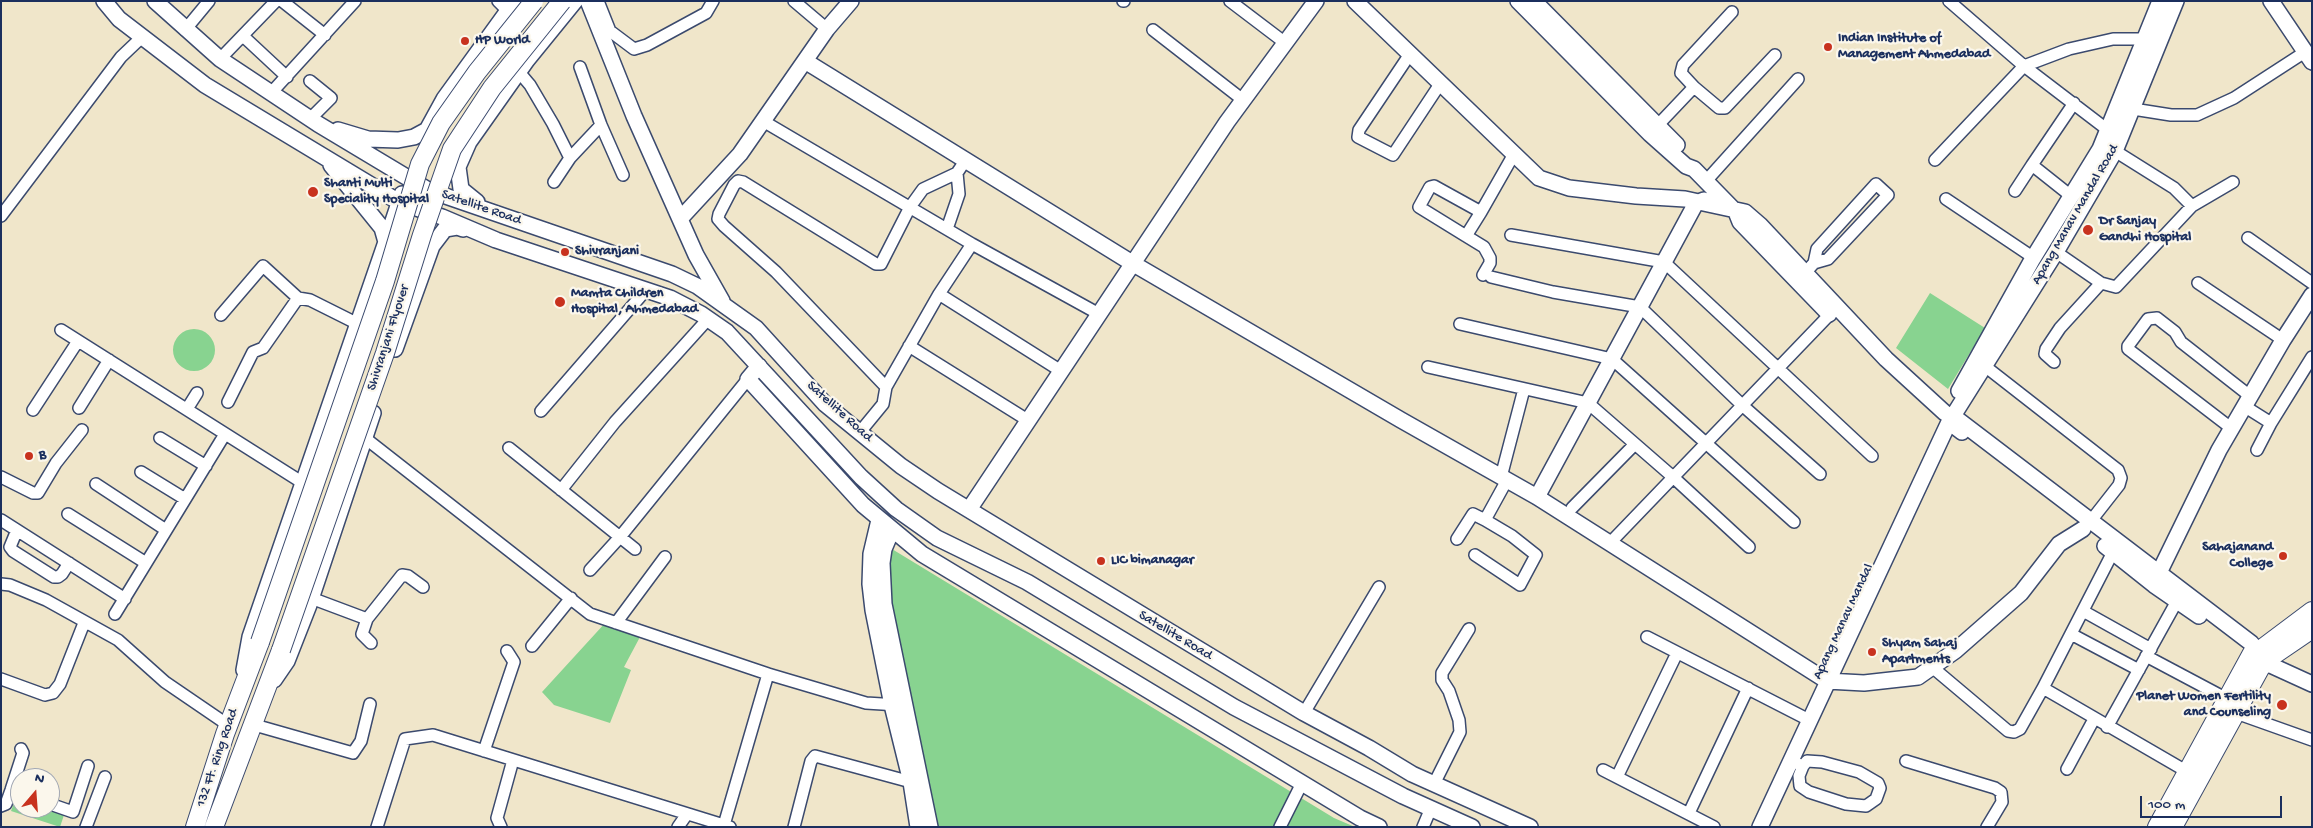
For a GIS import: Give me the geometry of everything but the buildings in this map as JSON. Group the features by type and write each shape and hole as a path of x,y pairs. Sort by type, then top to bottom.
{"main road":[{"name":"Shivranjani Flyover","path":"242,689 385,281 420,164 446,116 477,72 534,1"},
{"name":"Shivranjani Flyover","path":"261,700 281,650 385,353 422,235 452,149 492,88 562,1"},
{"path":"2157,827 2186,771 2231,706 2259,658 2312,611"},
{"path":"2259,658 2312,629"},
{"name":"132 Ft. Ring Road","path":"195,827 228,725 242,689"},
{"name":"132 Ft. Ring Road","path":"214,827 261,700"},
{"path":"2177,825 2231,706"}],"street":[{"name":"Satellite Road","path":"104,1 119,19 205,86 399,202 442,217 496,240 670,298 708,319 727,332 861,476 896,509 939,538 1027,582 1234,707 1402,796 1472,827"},
{"name":"Satellite Road","path":"155,1 185,30 220,58 314,121 428,190 672,274 723,303 756,328 825,404 901,466 1098,590 1304,713 1412,774 1530,827"},
{"path":"185,30 209,1"},
{"path":"220,58 276,1"},
{"path":"282,1 325,35"},
{"path":"271,93 355,1"},
{"path":"261,700 287,661 311,598 450,196 458,167 470,142 518,72 575,1"},
{"path":"588,1 680,220 696,255 723,303"},
{"path":"598,1 610,31 634,49 647,45 706,13 713,1"},
{"path":"794,1 827,28"},
{"path":"680,220 740,154 827,28 851,1"},
{"path":"1230,1 1284,42"},
{"path":"970,508 1132,262 1243,100 1316,1"},
{"path":"1355,1 1539,178 1569,188 1690,201 1736,212 1745,212 1809,268 1833,311"},
{"path":"1518,1 1547,23 1686,166 1694,169 1706,181 1736,212 1740,222 1947,417 2156,579 2177,601 2259,658 2312,684"},
{"path":"1534,1 1547,23"},
{"path":"1949,1 2024,66 2074,103 2115,140 2174,188 2192,206"},
{"name":"Apang Manav Mandal","path":"1752,827 1947,417 2033,259 2071,196 2115,140 2144,39 2160,1"},
{"name":"Apang Manav Mandal Road","path":"1947,417 1986,367 2056,252 2133,109 2176,1"},
{"path":"2271,1 2309,53"},
{"path":"2283,1 2309,53"},
{"path":"242,689 250,637 408,178 427,130 444,99 507,4"},
{"path":"1732,12 1683,65 1681,73 1694,87 1722,109 1775,54"},
{"path":"1153,30 1243,100"},
{"path":"243,36 287,77"},
{"path":"1,216 121,57 142,37"},
{"path":"1935,160 2024,66 2069,50 2113,39 2144,39"},
{"path":"2133,109 2171,115 2197,115 2234,98 2309,53"},
{"path":"1410,54 1359,130 1358,137 1393,155 1440,84"},
{"path":"805,61 961,167 1132,262 1537,497 1823,678 1864,683 1918,676 1932,667 1955,651 2021,593 2059,544 2087,525 2119,485 2121,478 2118,470 1986,367"},
{"path":"580,67 601,125 623,175"},
{"path":"518,72 530,86 544,108 570,158"},
{"path":"1537,497 1664,262 1690,201 1798,79"},
{"path":"310,80 331,98 314,121 368,139 398,140 414,137 427,130"},
{"path":"1653,130 1694,87"},
{"path":"2015,191 2074,103"},
{"path":"763,121 972,244 1099,314"},
{"path":"554,182 570,158 601,125"},
{"path":"1466,236 1514,154"},
{"path":"322,155 382,228 386,242"},
{"path":"2032,165 2071,196"},
{"path":"458,167 461,189 474,200 505,216"},
{"path":"886,387 776,272 718,219 734,185 738,181 743,182 876,264 881,264 910,207 923,188 961,167"},
{"path":"947,229 959,194 961,167"},
{"path":"2056,252 2101,283 2116,286 2192,206 2233,182"},
{"path":"1876,184 1888,196 1828,259 1809,268 1817,248 1876,184"},
{"path":"1481,212 1434,186 1430,188 1419,207 1421,210 1484,247 1490,258 1487,276 1553,292 1640,307 1742,405 1820,474"},
{"path":"1690,201 1719,195"},
{"path":"1946,198 2046,268"},
{"path":"432,246 445,230 457,227 496,240"},
{"path":"1511,234 1664,262 1872,456"},
{"path":"2248,238 2312,283"},
{"path":"860,432 883,404 886,387 939,294 972,244"},
{"path":"672,274 689,272 696,255"},
{"path":"221,315 260,261 298,298 310,300 358,324"},
{"path":"2054,362 2045,354 2046,350 2060,328 2101,283"},
{"path":"2198,283 2283,340"},
{"path":"541,411 646,290"},
{"path":"939,294 1061,371"},
{"path":"2156,579 2232,428 2283,340 2312,295"},
{"path":"228,402 253,352 263,348 298,298"},
{"path":"1609,544 1833,311"},
{"path":"2232,428 2128,349 2128,346 2148,319 2157,318 2175,332 2181,342 2272,423"},
{"path":"561,490 615,422 708,319"},
{"path":"1460,324 1612,359 1794,522"},
{"path":"61,330 303,483"},
{"path":"32,410 78,340"},
{"path":"909,346 1029,421"},
{"path":"2257,450 2312,357"},
{"path":"79,408 109,360"},
{"path":"590,570 620,537 759,366"},
{"path":"1428,367 1588,403 1673,477 1749,547"},
{"path":"748,379 847,488 880,520 927,557 1302,783 1379,827"},
{"path":"1485,520 1504,478 1524,389"},
{"path":"187,409 197,392"},
{"path":"5,476 35,494 53,462 82,430"},
{"path":"115,614 225,434"},
{"path":"160,438 206,466"},
{"path":"365,438 590,614 768,674 866,703 898,705"},
{"path":"1572,508 1635,444"},
{"path":"509,448 635,549"},
{"path":"141,472 185,499"},
{"path":"96,484 166,530"},
{"path":"68,514 146,563"},
{"path":"1457,538 1473,514 1512,536 1536,556 1520,586 1475,555"},
{"path":"1,520 125,599"},
{"path":"880,520 871,554 870,584 880,654 898,705 930,827"},
{"path":"2087,525 2113,552 2252,644 2259,658"},
{"path":"17,530 10,547 13,551 58,577 69,563"},
{"path":"892,530 884,549 882,578 884,604 918,827"},
{"path":"927,557 939,538"},
{"path":"1932,667 2008,731 2014,732 2020,729 2113,552"},
{"path":"616,623 665,557"},
{"path":"371,643 362,634 367,619 402,575 408,576 424,587"},
{"path":"1,584 10,585 46,600 84,623 118,640 165,682 228,725"},
{"path":"1304,713 1379,586"},
{"path":"311,598 367,619"},
{"path":"532,646 571,598"},
{"path":"2107,727 2177,601"},
{"path":"2083,611 2231,706 2312,740"},
{"path":"1,679 45,695 53,693 60,684 84,623"},
{"path":"1434,784 1460,732 1449,691 1442,680 1442,673 1469,629"},
{"path":"2071,634 2139,670"},
{"path":"1647,637 1805,718 1797,764 1800,786 1809,792 1866,806 1876,799 1880,788 1878,783 1859,772 1822,762 1807,761 1797,764 1760,827"},
{"path":"484,751 514,662 507,651"},
{"path":"1617,777 1677,653"},
{"path":"377,827 405,739 432,735 727,826 768,674"},
{"path":"1689,813 1748,688"},
{"path":"2043,688 2107,727 2186,771"},
{"path":"252,724 353,753 361,741 370,704"},
{"path":"2067,769 2094,719"},
{"path":"20,768 23,753 21,749"},
{"path":"794,827 811,761 815,756 818,755 911,782"},
{"path":"501,827 497,818 513,760"},
{"path":"1906,761 1995,788 2001,792 2002,802 1987,827"},
{"path":"73,812 88,766"},
{"path":"1603,770 1714,827"},
{"path":"60,807 73,812 88,822 105,777"},
{"path":"1280,827 1302,783"},
{"path":"1423,827 1430,808"},
{"path":"678,827 687,814"}],"green space":[{"path":"1930,293 1985,328 1948,389 1896,348"},
{"path":"194,329 209,335 215,350 209,365 194,371 179,365 173,350 179,335"},
{"path":"887,546 1334,818 1355,827 925,827 899,702"},
{"path":"606,622 640,637 624,667 631,670 610,723 554,705 542,692"},
{"path":"60,811 65,812 60,827 32,818 60,818"}],"place":[{"name":"HP World","path":"465,41"},
{"name":"Indian Institute of Management Ahmedabad","path":"1828,47"},
{"name":"Shanti Multi Speciality Hospital","path":"313,192"},
{"name":"Dr Sanjay Gandhi Hospital","path":"2088,230"},
{"name":"Shivranjani","path":"565,252"},
{"name":"Mamta Children Hospital, Ahmedabad","path":"560,302"},
{"name":"B","path":"29,456"},
{"name":"Sahajanand College","path":"2283,556"},
{"name":"LIC bimanagar","path":"1101,561"},
{"name":"Shyam Sahaj Apartments","path":"1872,652"},
{"name":"Planet Women Fertility and Counseling","path":"2282,705"}]}
